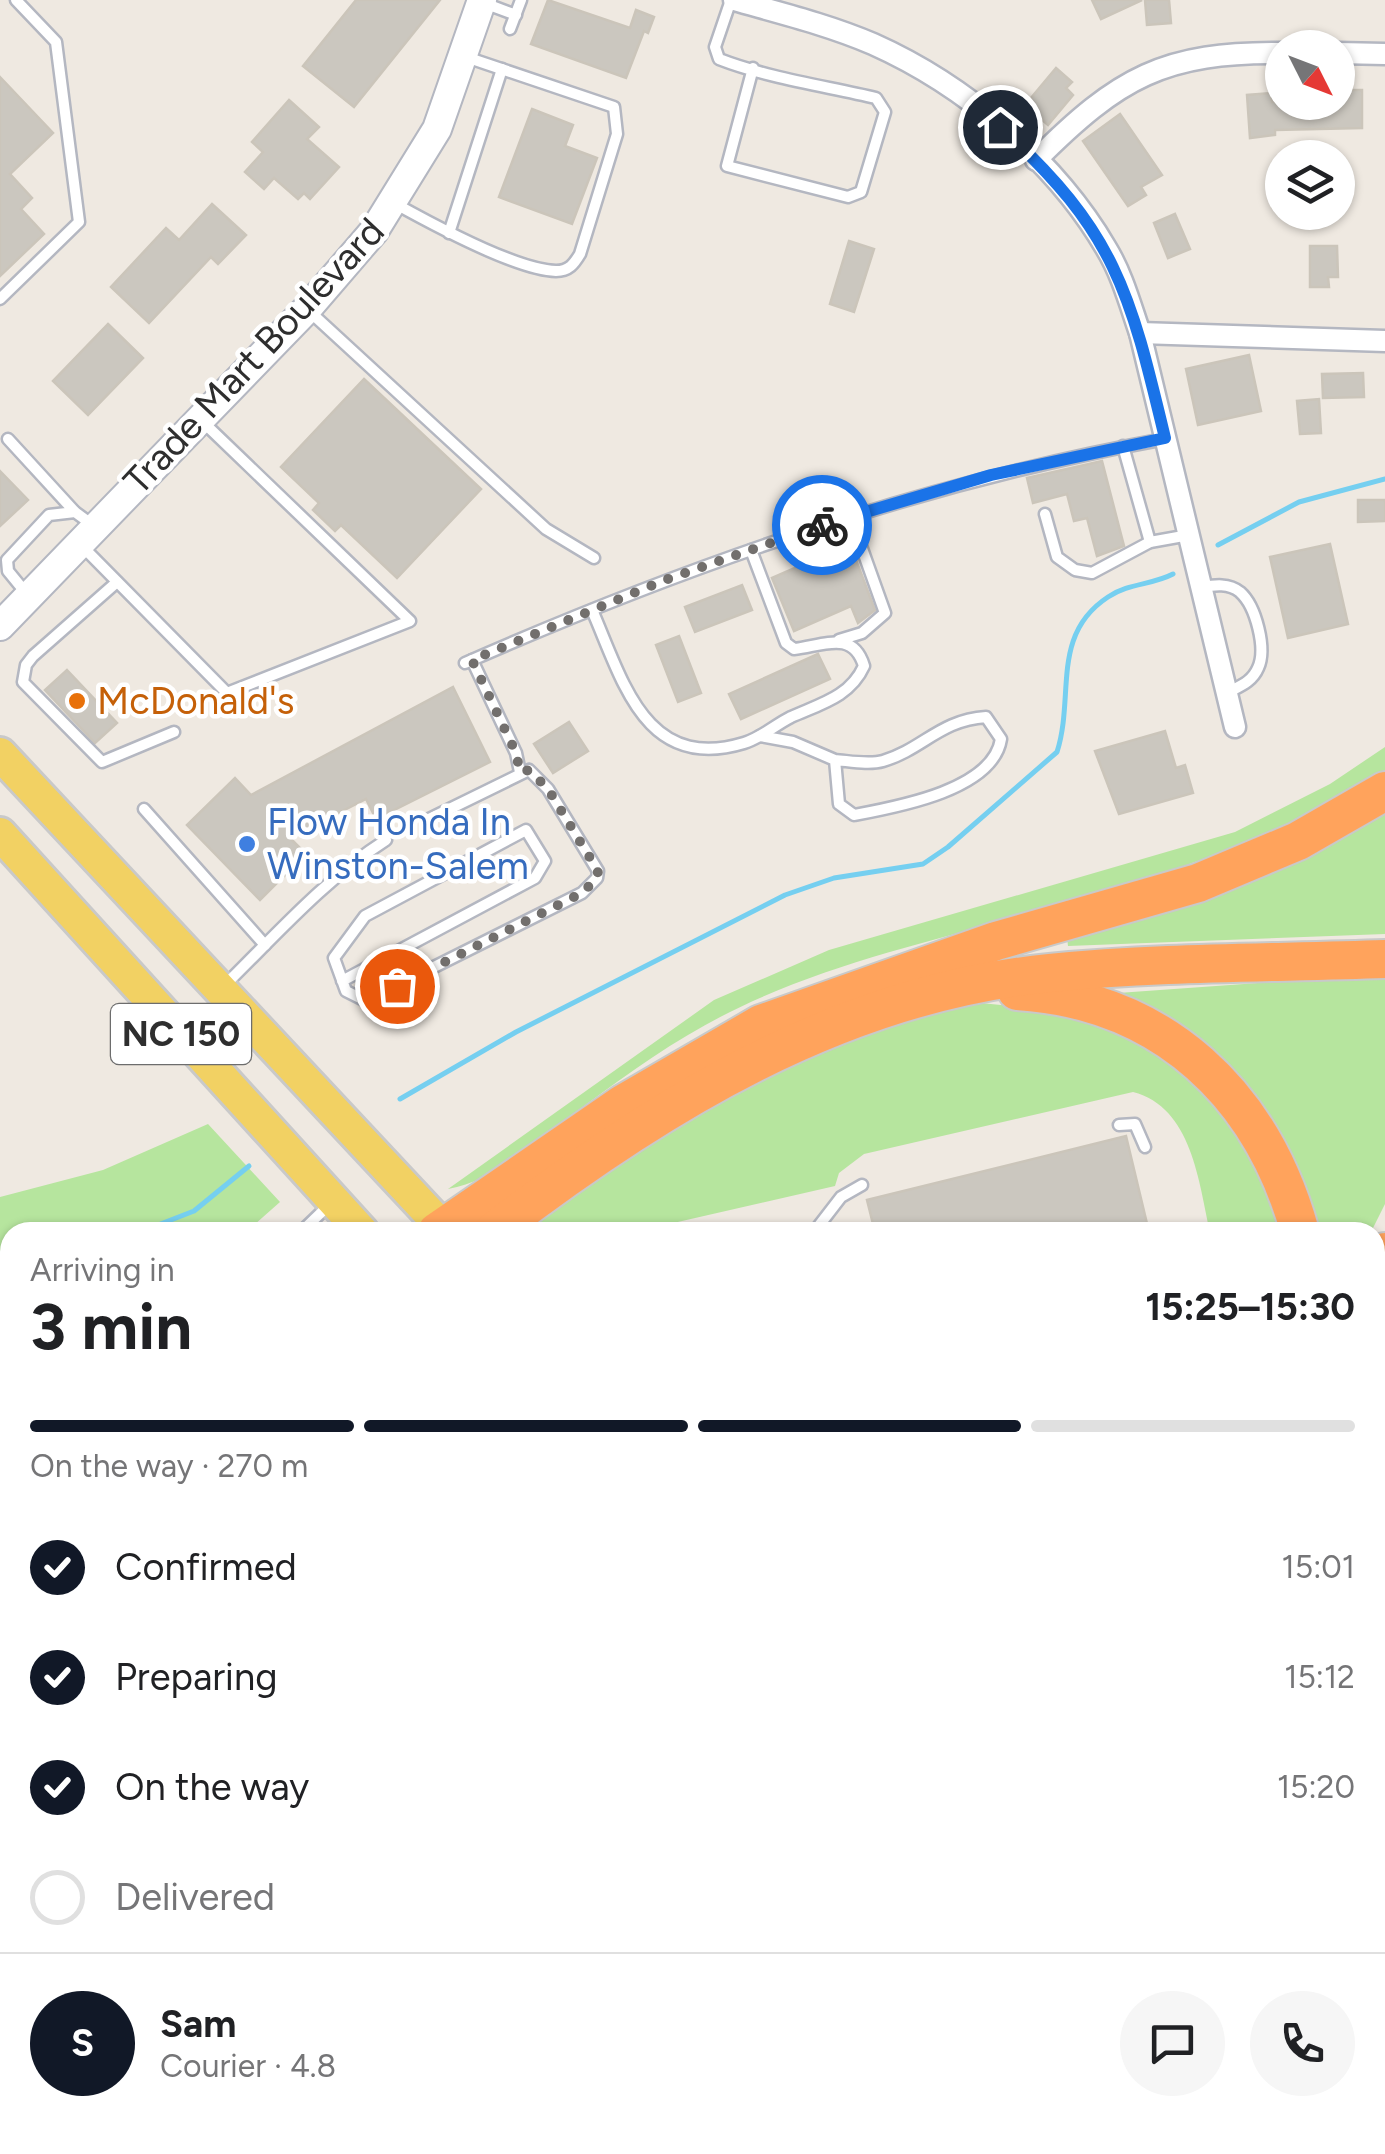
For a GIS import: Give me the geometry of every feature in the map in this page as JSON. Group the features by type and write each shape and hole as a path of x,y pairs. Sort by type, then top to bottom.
{"highway":[{"path":"455,1222 704,1053 798,1007 996,941 1198,884 1298,841 1385,791"},
{"path":"798,1007 944,972 1032,958 1385,940"},
{"path":"506,1222 705,1088 836,1023 934,994 1047,973 1385,959"},
{"path":"934,994 1005,990 1059,996 1112,1012 1172,1043 1222,1084 1260,1133 1278,1163 1297,1222"},
{"path":"522,1222 539,1197"}],"main road":[{"name":"NC 150","path":"0,754 434,1222"},
{"name":"NC 150","path":"0,834 353,1222"}],"street":[{"path":"733,0 869,42 967,100 1036,160 1108,250 1140,333 1235,727"},
{"name":"Trade Mart Boulevard","path":"0,626 83,527 201,419 307,310 394,203 437,129 465,57 479,1"},
{"path":"1036,160 1097,103 1157,70 1218,52 1265,53"},
{"path":"1355,53 1385,54"},
{"path":"1140,333 1385,341"}],"lane":[{"path":"0,300 80,222 56,42 16,0"},
{"path":"510,29 521,0"},
{"path":"733,0 716,53 719,60 753,68 882,103 885,112 861,192 848,197 727,166 753,68"},
{"path":"479,1 516,15"},
{"path":"394,203 449,234 558,272 572,267 580,254 616,134 614,107 465,57"},
{"path":"449,234 502,68"},
{"path":"307,310 546,528 594,558"},
{"path":"8,439 83,527 117,582 227,693 410,621 201,419"},
{"path":"520,772 516,753 469,662 592,610 850,516 991,475 1165,438"},
{"path":"1123,446 1150,542"},
{"path":"1046,514 1057,556 1075,570 1101,572 1150,542 1189,535"},
{"path":"29,595 14,582 7,560 49,515 83,527"},
{"path":"751,550 786,644 794,649 862,633 885,613 850,516"},
{"path":"117,582 33,656 26,664 24,682 102,762 174,732"},
{"path":"1201,587 1228,586 1240,592 1248,602 1261,643 1258,671 1226,694"},
{"path":"592,610 623,682 654,730 674,743 697,748 720,749 759,736 844,692 864,666 860,654 838,640"},
{"path":"759,736 792,742 835,760 881,762 944,725 972,718 986,717 1001,739 999,751 982,771 951,789 854,815 838,804 835,760"},
{"path":"342,981 535,878 546,860 526,830 365,916 334,958 342,981 346,991 366,1001 582,893 597,878 598,871 548,789 529,770 427,820"},
{"path":"144,808 265,946"},
{"path":"219,991 359,858 386,840"},
{"path":"1119,1124 1135,1124 1145,1148"},
{"path":"817,1222 841,1198 862,1185"},
{"path":"311,1222 333,1200"}],"green space":[{"path":"1385,747 1385,770 1259,837 1173,870 814,976 729,1012 653,1057 503,1166 448,1189 714,1000 829,950 1235,832 1330,784"},
{"path":"1385,806 1385,934 1068,946 1067,937"},
{"path":"1385,974 1385,1204 1376,1222 1305,1222 1287,1168 1119,1003 1118,993"},
{"path":"981,1003 1089,1014 1170,1056 1246,1133 1283,1222 1208,1222 1190,1149 1180,1130 1153,1100 1133,1092 864,1154 839,1173 835,1186 678,1222 536,1222 548,1209 701,1107 803,1052 931,1011"},
{"path":"208,1124 280,1202 257,1222 0,1222 0,1197 103,1170"}],"building":[{"path":"356,0 440,0 354,107 303,66"},
{"path":"548,0 630,28 636,10 654,17 648,33 644,31 626,78 531,44"},
{"path":"1092,0 1142,0 1101,19"},
{"path":"1145,0 1169,0 1171,23 1147,25"},
{"path":"1056,68 1072,82 1066,88 1073,95 1048,125 1025,105"},
{"path":"0,77 53,133 10,174 32,198 21,209 44,234 0,276"},
{"path":"1355,90 1362,90 1362,128 1275,130 1275,135 1250,138 1247,95 1265,94 1265,120 1355,120"},
{"path":"289,100 319,127 307,139 339,167 310,199 304,193 298,199 274,178 264,189 245,172 263,152 252,142"},
{"path":"532,109 573,125 565,146 597,158 572,224 499,197"},
{"path":"1120,114 1162,175 1141,187 1146,195 1128,206 1083,141"},
{"path":"212,204 246,235 218,264 211,257 149,323 111,287 166,228 179,240"},
{"path":"1175,214 1190,249 1168,258 1154,223"},
{"path":"849,241 874,249 854,312 830,304"},
{"path":"1310,246 1337,246 1338,277 1328,277 1329,287 1310,287"},
{"path":"108,324 143,358 88,415 53,381"},
{"path":"1249,355 1261,411 1198,425 1186,369"},
{"path":"1363,373 1364,397 1323,398 1322,374"},
{"path":"364,379 481,489 397,578 341,525 335,531 313,510 319,503 281,467"},
{"path":"1319,399 1321,433 1300,434 1297,401"},
{"path":"1102,461 1124,546 1097,556 1087,518 1074,521 1067,494 1033,503 1027,478"},
{"path":"0,471 28,500 0,526"},
{"path":"1358,500 1385,500 1385,521 1358,522"},
{"path":"850,544 875,610 858,623 851,606 794,631 772,578"},
{"path":"1330,544 1348,624 1288,638 1270,557"},
{"path":"742,585 752,610 695,632 685,607"},
{"path":"679,636 701,693 678,702 656,645"},
{"path":"818,654 830,679 741,719 729,694"},
{"path":"67,670 117,723 95,743 45,690"},
{"path":"453,687 490,762 376,819 366,799 290,838 306,854 260,900 187,825 235,778 251,795"},
{"path":"569,722 588,751 553,773 534,744"},
{"path":"1165,731 1176,768 1185,765 1193,793 1119,814 1095,751"},
{"path":"1126,1136 1147,1222 872,1222 867,1200"}],"waterway":[{"path":"1218,545 1299,502 1385,479"},
{"path":"400,1099 516,1032 785,895 834,878 923,864 1057,752 1071,648 1090,612 1116,592 1173,574"},
{"path":"166,1222 194,1211 249,1166"}],"way so far":[{"path":"397,986 582,893 597,878 598,871 548,789 529,770 520,772 516,753 472,660 665,580 822,525"}],"place":[{"name":"McDonald's","path":"77,701"},
{"name":"Flow Honda In Winston-Salem","path":"247,844"}],"route":[{"path":"822,525 991,475 1165,438 1140,333 1108,250 1064,190 1000,127"}]}
